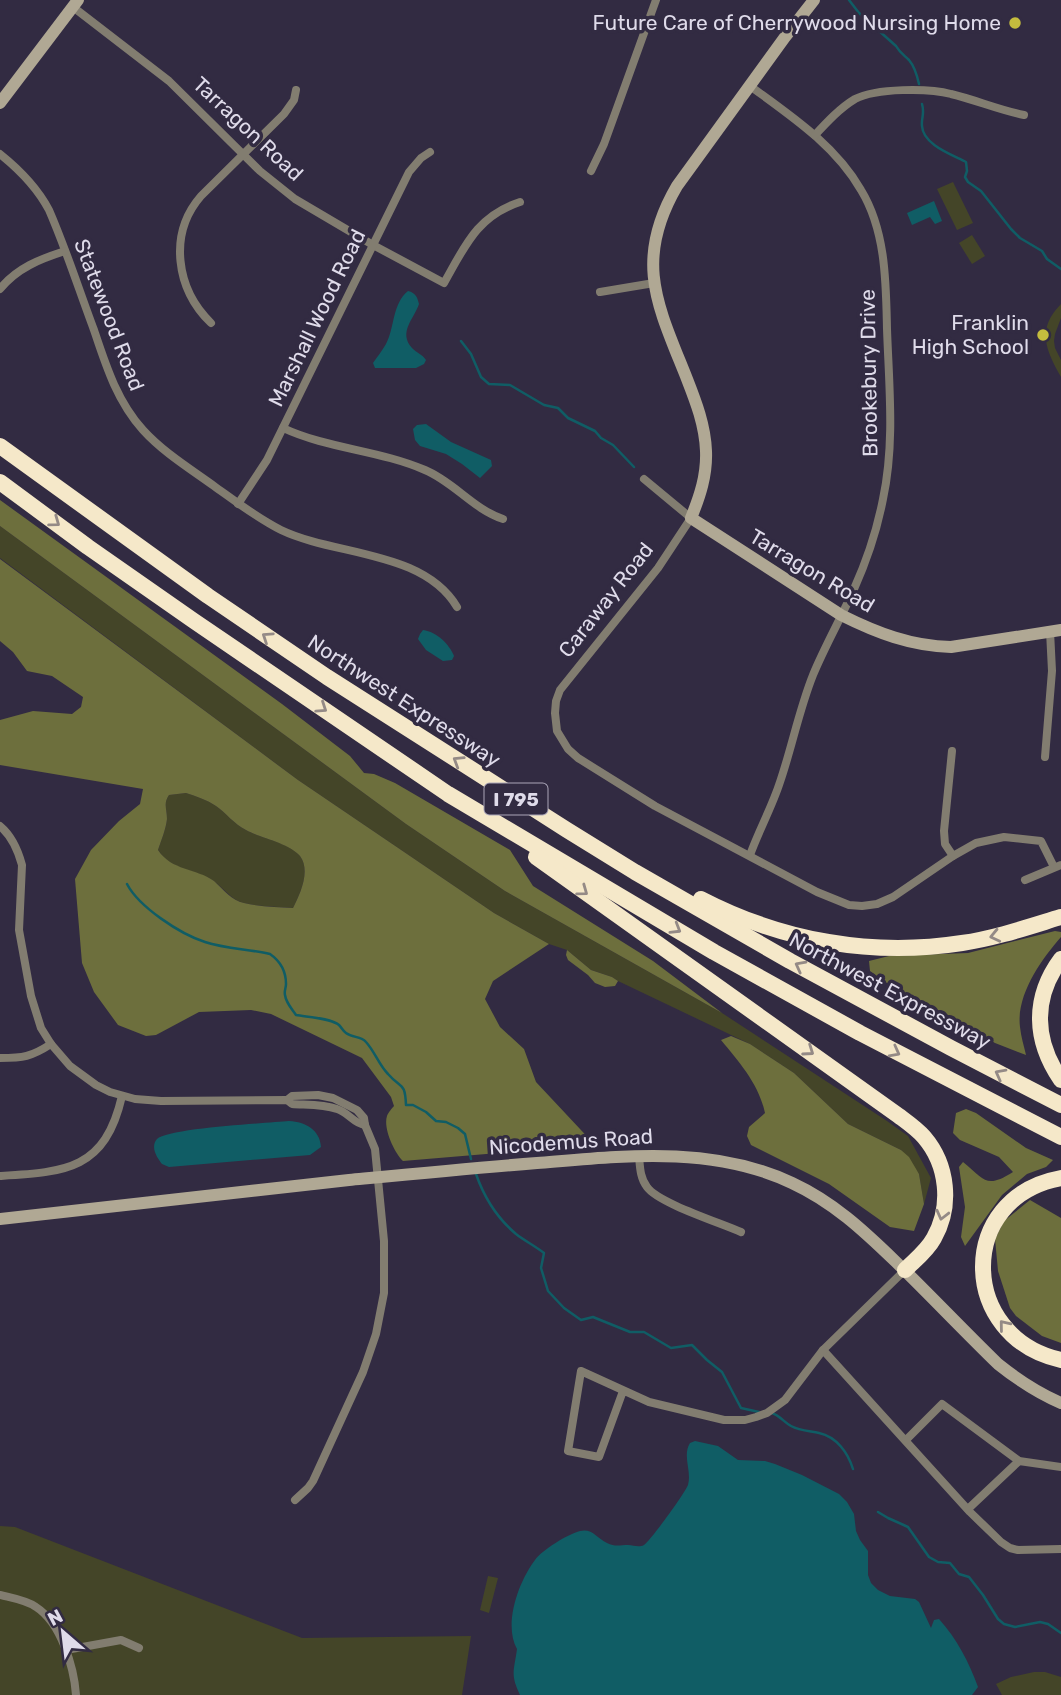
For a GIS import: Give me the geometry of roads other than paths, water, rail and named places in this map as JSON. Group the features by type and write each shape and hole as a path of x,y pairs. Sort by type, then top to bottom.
{"highway":[{"name":"Northwest Expressway","path":"0,446 316,670 567,831 790,961 1061,1105"},
{"name":"I 795","path":"0,482 194,621 449,794 747,970 927,1069 1061,1137"},
{"path":"449,794 899,1116 924,1137 940,1165 945,1189 943,1216 933,1240 905,1270"},
{"path":"567,831 743,919 803,938 843,945 907,949 935,947 1003,934 1061,917"},
{"path":"1061,959 1044,991 1039,1026 1046,1055 1061,1080"},
{"path":"1061,1178 1033,1188 1002,1211 988,1236 983,1273 990,1303 1010,1334 1032,1350 1061,1360"}],"street":[{"path":"591,171 604,144 656,0"},
{"name":"Caraway Road","path":"814,0 683,177 661,217 654,242 654,284 666,327 696,401 705,436 705,471 691,518 658,568 560,690 555,713 557,731 568,749 588,765 655,806 849,905 877,904 893,897 953,856 989,839 1004,837 1041,841 1057,866"},
{"path":"0,103 75,3"},
{"name":"Tarragon Road","path":"75,3 169,81 244,155 295,199 444,283 467,243 484,222 505,207 520,202"},
{"name":"Brookebury Drive","path":"750,86 815,135 847,170 869,205 886,279 891,442 884,497 869,551 854,591 814,674 780,782 750,855"},
{"path":"211,323 192,300 183,276 179,251 181,234 195,203 284,114 294,100 296,90"},
{"path":"815,135 851,101 879,91 950,93 1024,115"},
{"name":"Marshall Wood Road","path":"239,503 267,460 409,172 430,152"},
{"name":"Statewood Road","path":"0,154 23,174 43,199 56,226 109,373 131,415 152,440 273,526 297,537 391,561 410,569 442,588 451,596 457,607"},
{"path":"0,289 12,276 32,263 65,251"},
{"path":"600,292 654,284"},
{"path":"283,428 313,440 428,471 442,478 492,516 503,519"},
{"name":"Tarragon Road","path":"644,480 691,518 841,615 883,634 936,646 966,645 1055,631"},
{"path":"1045,757 1055,631"},
{"path":"952,751 944,831 945,844 953,856"},
{"path":"0,826 11,838 22,865 19,930 35,1011 51,1044 82,1076 122,1096 161,1101 287,1100 292,1096 318,1095 332,1098 357,1110 364,1118 375,1149 379,1177 385,1268 383,1303 363,1372 313,1481 295,1500"},
{"path":"1025,880 1057,866"},
{"path":"0,1058 36,1054 51,1044"},
{"path":"0,1176 56,1171 89,1156 108,1136 115,1123 122,1096"},
{"path":"639,1156 642,1178 651,1193 741,1231"},
{"name":"Nicodemus Road","path":"0,1219 463,1169 639,1156 719,1160 751,1167 790,1182 847,1216 998,1364 1035,1391 1061,1404"},
{"path":"624,1391 599,1457 568,1451 581,1371 649,1402 723,1420 745,1420 767,1413 791,1394 823,1350 905,1270"},
{"path":"823,1350 988,1531 1010,1548 1018,1550 1061,1549"},
{"path":"906,1440 942,1404 1019,1461 1061,1467"},
{"path":"968,1509 1019,1461"},
{"path":"0,1595 36,1606 51,1622 66,1650 76,1695"},
{"path":"66,1650 121,1640 139,1647"}],"waterway":[{"path":"849,0 859,13 909,60 919,84"},
{"path":"922,104 922,126 927,139 966,162 965,177 968,182 981,191 1020,238 1042,251 1047,259 1061,269"},
{"path":"461,341 471,354 481,377 489,384 510,385 544,405 558,408 568,418 595,431 634,467"},
{"path":"127,884 150,910 184,933 213,944 262,952 274,957 284,971 286,998 296,1015 330,1021 339,1025 349,1035 364,1040 385,1070 403,1089 406,1105 413,1105 436,1121 446,1122 465,1134 471,1159"},
{"path":"476,1174 487,1199 503,1221 516,1234 544,1253 541,1268 548,1291 564,1308 581,1320 593,1317 630,1332 644,1332 671,1348 692,1345 722,1372 741,1408 759,1412"},
{"path":"772,1413 794,1428 831,1438 845,1452 853,1469"},
{"path":"878,1512 908,1527 929,1557 938,1562 950,1563 959,1574 969,1577 1004,1624 1015,1627 1040,1622 1061,1633"}],"place":[{"name":"Future Care of Cherrywood Nursing Home","path":"1015,23"},
{"name":"Franklin High School","path":"1043,335"}]}
